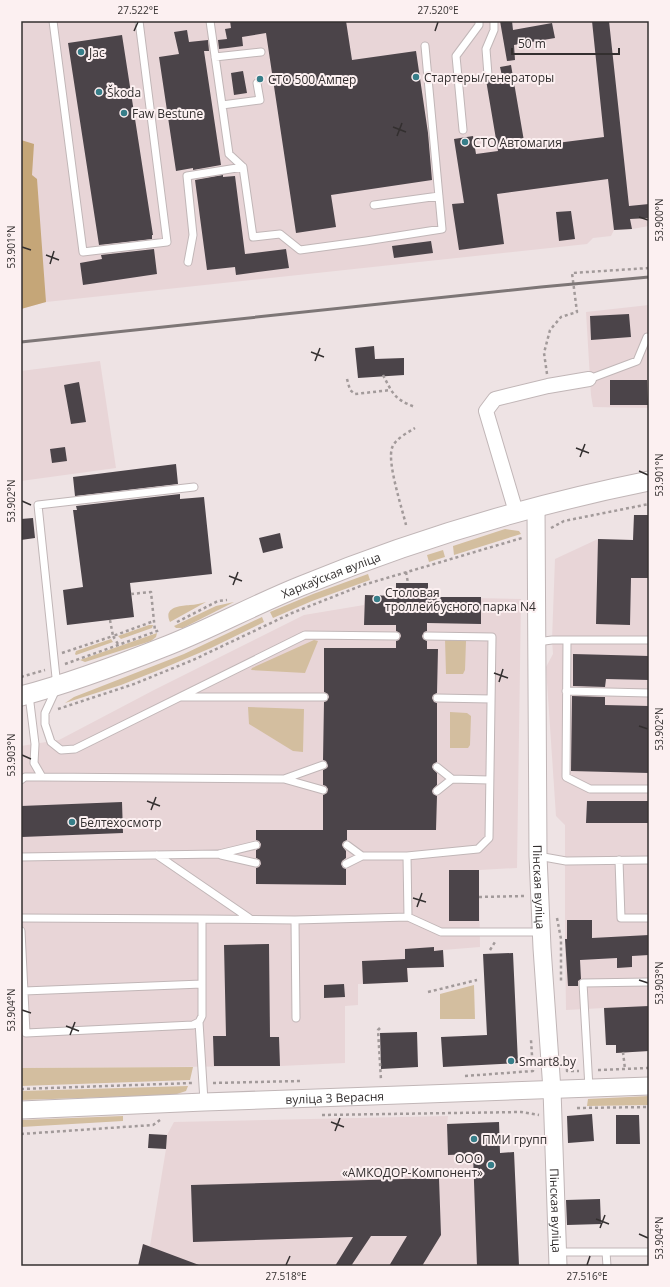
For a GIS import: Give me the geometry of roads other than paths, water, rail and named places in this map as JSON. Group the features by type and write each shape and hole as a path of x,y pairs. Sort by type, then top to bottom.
{"main road":[{"name":"Харкаўская вуліца","path":"25,695 56,687 170,644 298,587 364,560 516,512 649,480"}],"street":[{"path":"516,512 486,411 495,399 548,386 590,380"},
{"name":"Пінская вуліца","path":"536,507 544,533 537,642 538,856 541,932 552,1090 557,1259"},
{"name":"вуліца 3 Верасня","path":"21,1110 649,1086"}],"lane":[{"path":"54,21 83,252 168,242 139,21"},
{"path":"210,21 229,154 242,167 253,237 280,234 300,250 442,229 425,46"},
{"path":"463,130 456,56 479,25 479,21"},
{"path":"488,75 486,49 494,30 494,21"},
{"path":"215,58 261,52"},
{"path":"222,105 260,100 257,83"},
{"path":"188,262 193,235 187,176 242,167"},
{"path":"374,205 439,196"},
{"path":"590,380 638,361 647,338 649,337"},
{"path":"194,487 38,505 56,687 45,713 45,724 51,742 61,750 75,749 305,635 396,636"},
{"path":"346,864 362,856 407,856 478,849 488,838 492,637 427,636"},
{"path":"537,642 567,640 649,640"},
{"path":"567,640 566,777 590,789 649,789"},
{"path":"566,691 649,693"},
{"path":"25,695 35,744 34,763 42,777"},
{"path":"180,697 324,697"},
{"path":"437,698 491,699"},
{"path":"284,779 323,765"},
{"path":"437,767 452,779 489,780"},
{"path":"21,780 25,777 284,779 323,790"},
{"path":"437,791 452,779"},
{"path":"21,857 219,854 256,845"},
{"path":"346,845 362,856"},
{"path":"157,854 249,918"},
{"path":"219,854 256,863"},
{"path":"407,856 408,917"},
{"path":"538,856 566,861 649,860"},
{"path":"619,860 621,918 649,918"},
{"path":"21,918 249,918 295,920 408,917 442,932 541,932"},
{"path":"21,931 26,1033 193,1026 199,1022 202,1016 202,919"},
{"path":"295,920 296,1018"},
{"path":"589,1088 583,983 649,982"},
{"path":"24,991 202,984"},
{"path":"199,1022 204,1102"},
{"path":"557,1259 606,1252 649,1252"},
{"path":"606,1252 607,1266"}],"railway":[{"path":"21,342 649,277"}],"place":[{"name":"Jac","path":"81,52"},
{"name":"Стартеры/генераторы","path":"416,77"},
{"name":"СТО 500 Ампер","path":"260,79"},
{"name":"Škoda","path":"99,92"},
{"name":"Faw Bestune","path":"124,113"},
{"name":"СТО Автомагия","path":"465,142"},
{"name":"Столовая троллейбусного парка N4","path":"377,599"},
{"name":"Белтехосмотр","path":"72,822"},
{"name":"Smart8.by","path":"511,1061"},
{"name":"ПМИ групп","path":"474,1139"},
{"name":"ООО «АМКОДОР-Компонент»","path":"491,1165"}]}
